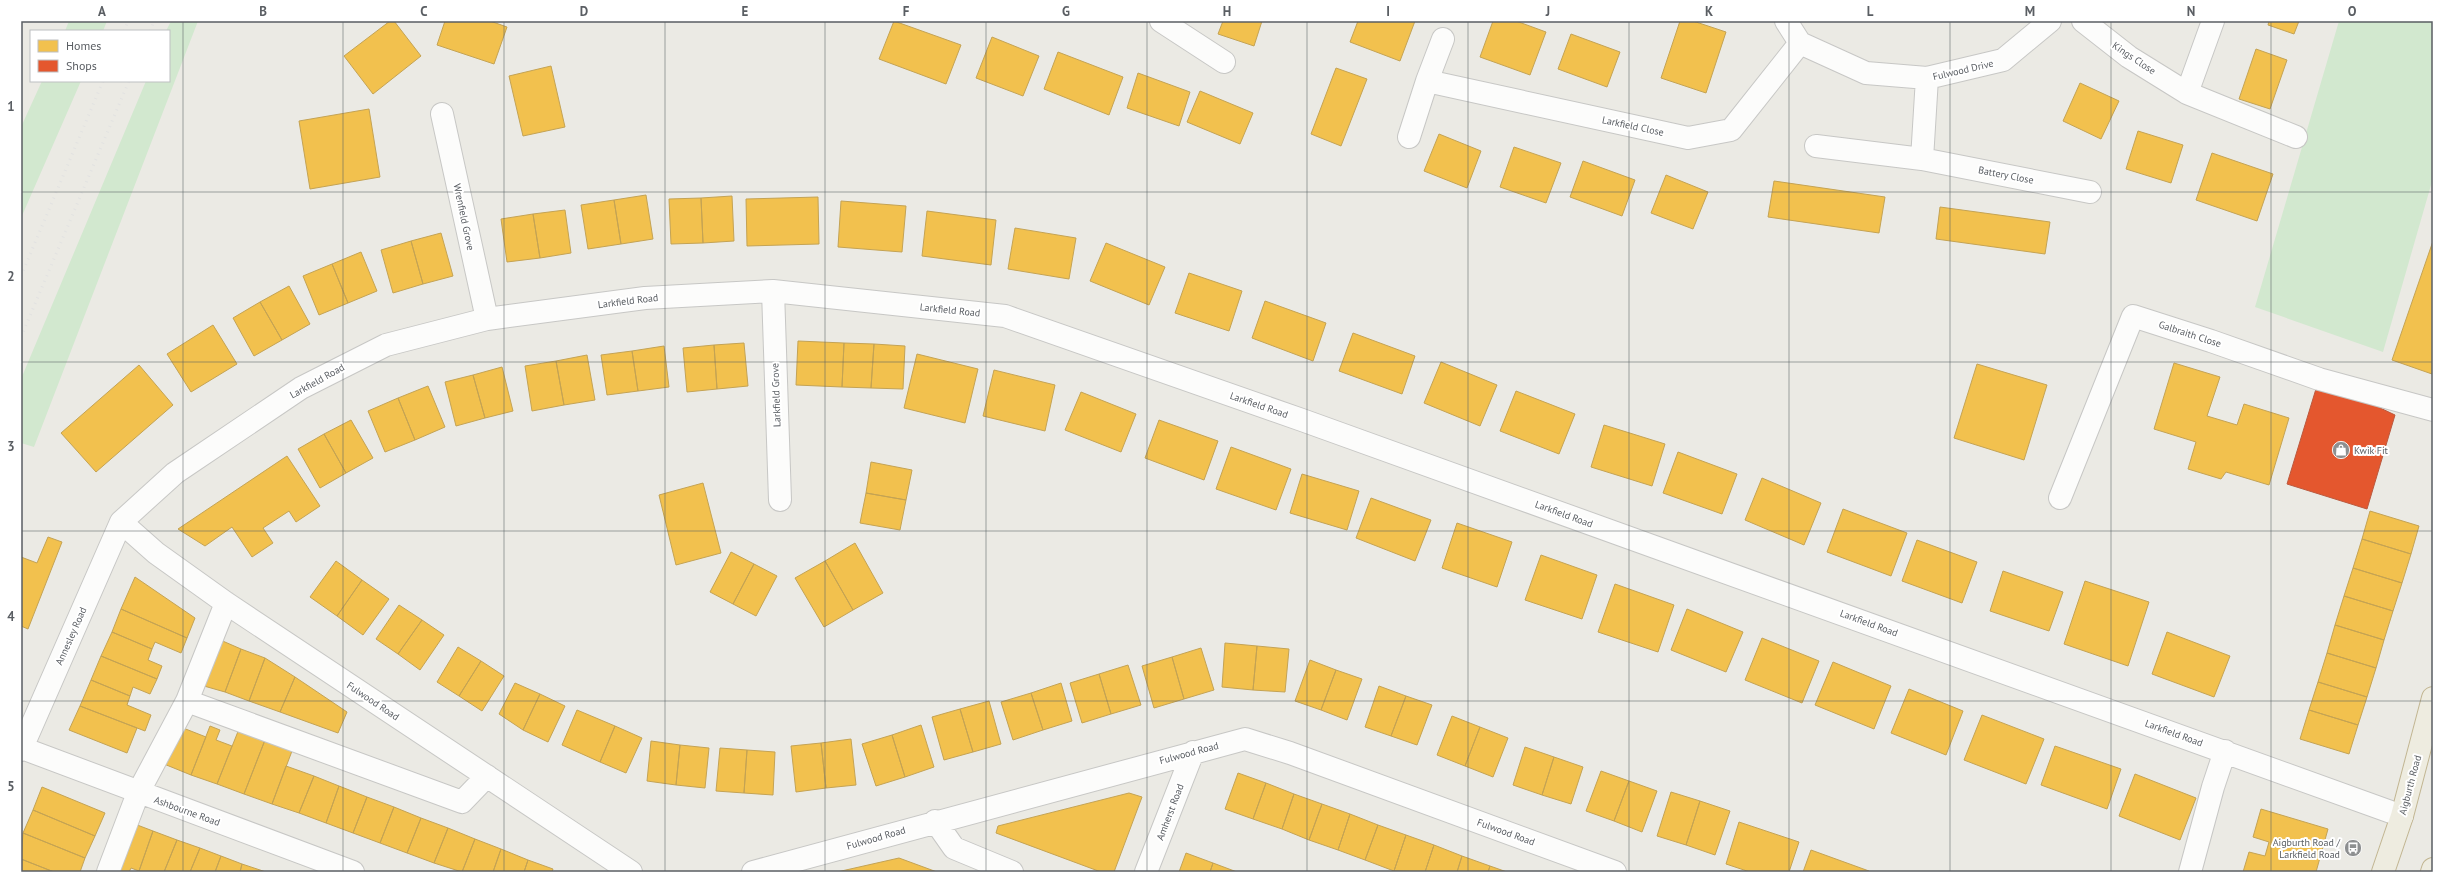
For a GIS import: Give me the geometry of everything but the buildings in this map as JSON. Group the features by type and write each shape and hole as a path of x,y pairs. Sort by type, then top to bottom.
{"highway":[{"name":"Aigburth Road","path":"2383,872 2402,816 2433,698"}],"street":[{"path":"1161,21 1224,62"},
{"path":"1786,21 1800,43"},
{"name":"Fulwood Drive","path":"1800,43 1866,73 1927,78 2003,60 2050,21"},
{"name":"Kings Close","path":"2082,21 2129,57 2187,92 2296,137"},
{"path":"2187,92 2213,21"},
{"path":"1409,137 1427,81 1443,39"},
{"name":"Larkfield Close","path":"1427,81 1688,138 1731,130 1800,43"},
{"path":"1922,159 1927,78"},
{"name":"Wrenfield Grove","path":"442,114 486,320"},
{"name":"Battery Close","path":"1816,146 1922,159 2090,192"},
{"name":"Larkfield Road","path":"121,522 175,473 301,388 386,345 486,320 645,298 773,291 1005,316 1302,420 2225,751 2402,816"},
{"name":"Larkfield Grove","path":"773,291 780,500"},
{"name":"Galbraith Close","path":"2060,498 2133,316 2211,341 2319,379 2433,410"},
{"name":"Fulwood Road","path":"121,522 156,553 226,603 631,872"},
{"name":"Annesley Road","path":"21,749 121,522"},
{"path":"108,872 138,793 187,701 226,603"},
{"path":"187,701 462,802 486,776"},
{"name":"Fulwood Road","path":"753,872 935,821 1245,738 1290,753 1615,872"},
{"name":"Ashbourne Road","path":"21,749 353,872"},
{"path":"2190,872 2213,787 2225,751"},
{"name":"Amherst Road","path":"1146,872 1193,752"},
{"path":"935,821 954,848 976,865 1012,872"}],"green space":[{"path":"69,21 107,21 103,30 65,30"},
{"path":"171,21 198,21 34,447 21,443 21,379 146,82 170,82 170,30 166,30"},
{"path":"2339,21 2433,21 2433,178 2383,352 2255,307"},
{"path":"42,82 81,82 21,218 21,127"}],"railway":[{"path":"124,30 128,21"},
{"path":"150,30 154,21"},
{"path":"21,276 103,82"},
{"path":"21,337 129,82"}],"place":[{"name":"Kwik Fit","path":"2341,450"},
{"name":"Aigburth Road / Larkfield Road","path":"2353,848"}]}
